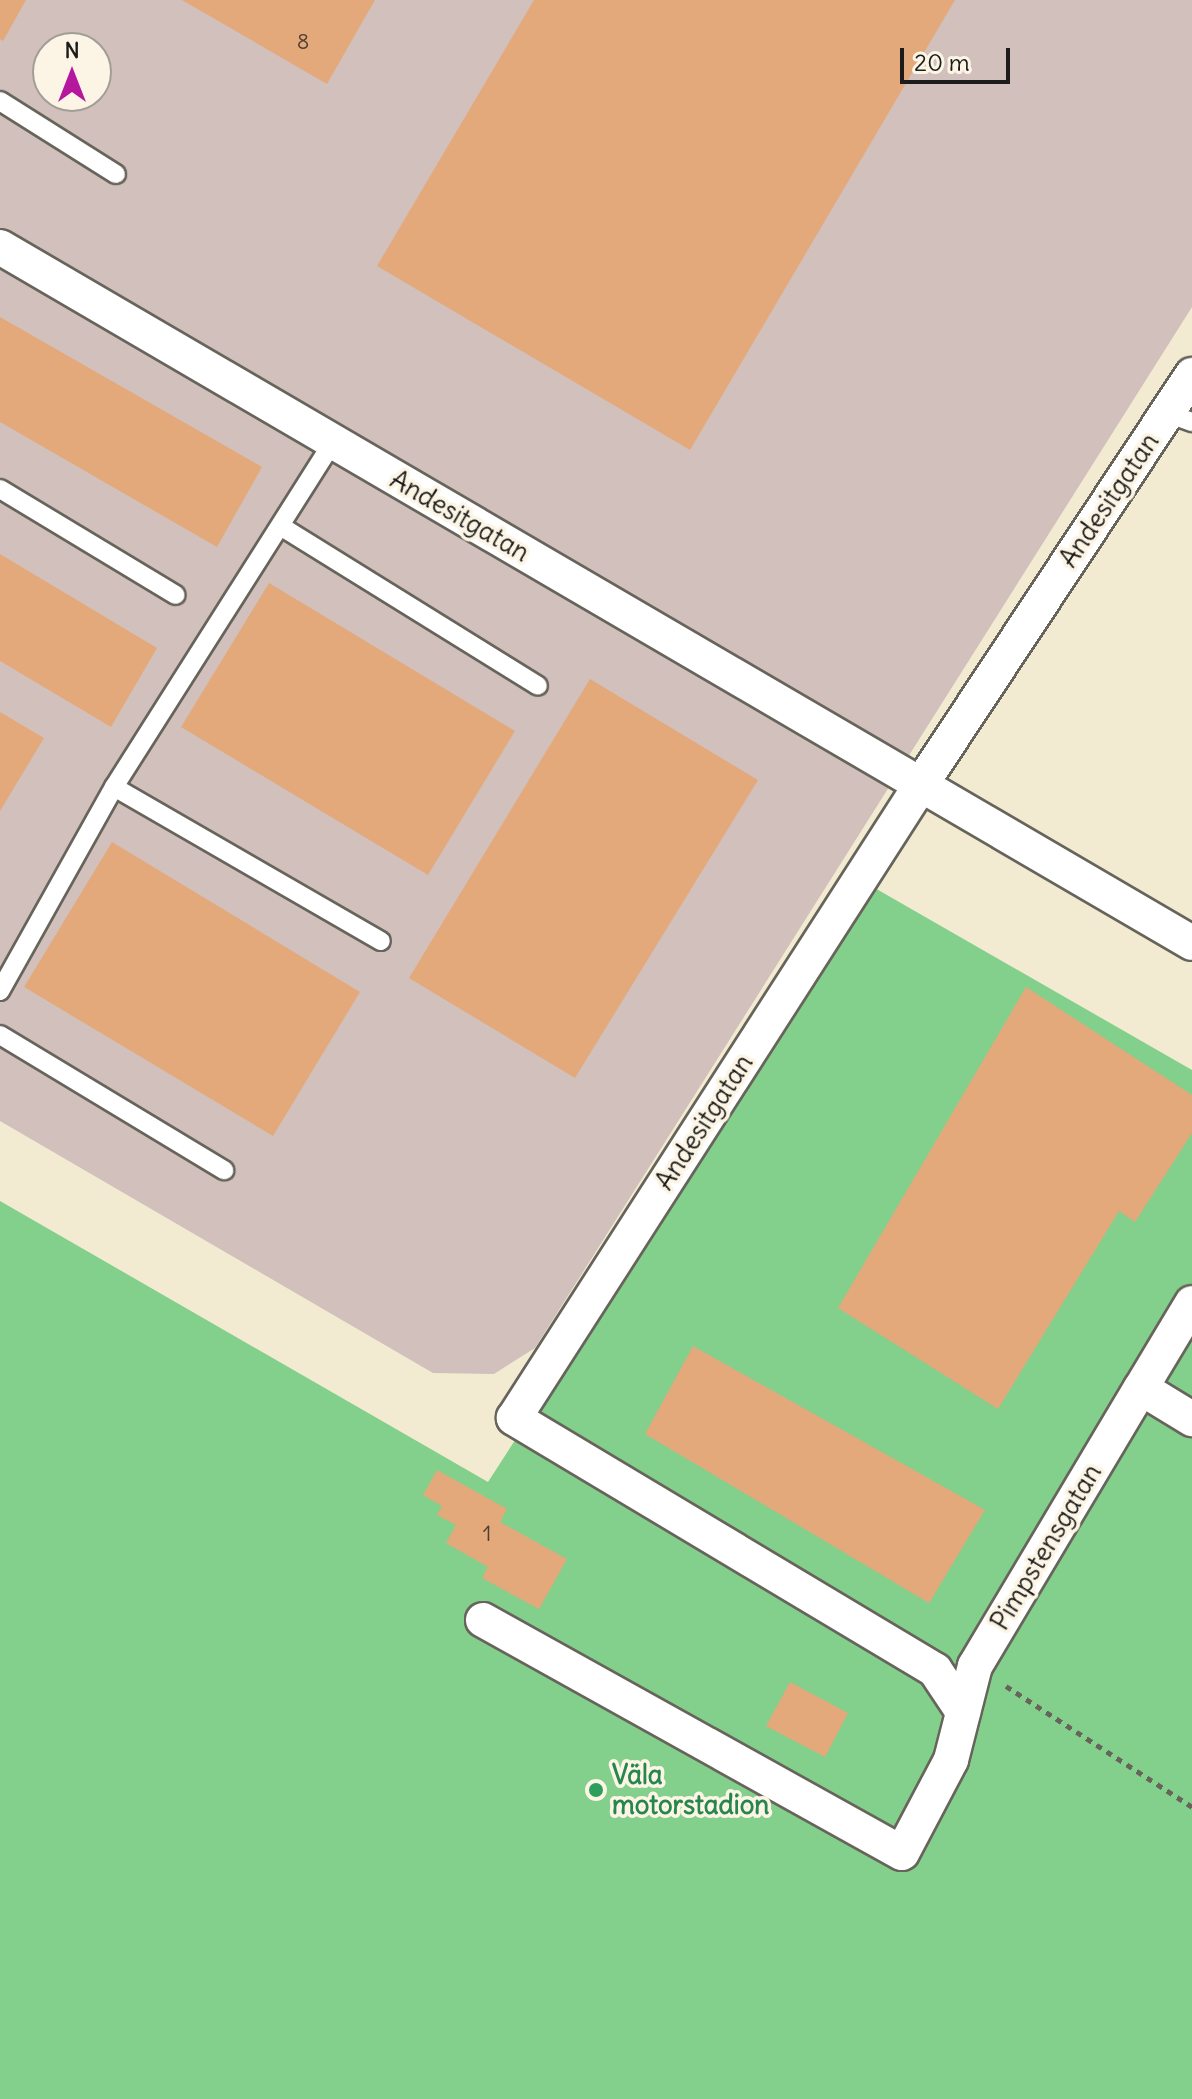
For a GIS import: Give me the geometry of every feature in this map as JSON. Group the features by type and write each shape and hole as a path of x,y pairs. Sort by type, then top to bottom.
{"street":[{"name":"Andesitgatan","path":"0,247 1192,943"},
{"name":"Andesitgatan","path":"963,1712 935,1670 514,1418 920,786 1180,417 1192,375"},
{"name":"Pimpstensgatan","path":"483,1620 902,1853 951,1760 975,1666 1192,1303"},
{"path":"1141,1388 1192,1419"}],"lane":[{"path":"0,101 116,174"},
{"path":"0,991 114,787 282,527 333,442"},
{"path":"0,489 176,595"},
{"path":"282,527 538,686"},
{"path":"114,787 381,941"},
{"path":"0,1035 224,1170"}],"path":[{"path":"975,1666 1192,1807"}],"shaded area":[{"path":"0,0 1192,0 1192,307 535,1348 494,1374 433,1373 0,1121"}],"green space":[{"name":"Väla motorstadion","path":"873,887 1192,1070 1192,2099 0,2099 0,1201 488,1482"}],"building":[{"path":"0,0 26,0 3,41 0,39"},
{"path":"182,0 375,0 327,84"},
{"path":"534,0 955,0 690,450 377,266"},
{"path":"0,317 262,467 217,547 0,422"},
{"path":"0,554 157,648 111,727 0,661"},
{"path":"269,583 515,731 428,875 181,727"},
{"path":"590,679 758,780 575,1078 409,978"},
{"path":"0,712 44,738 0,811"},
{"path":"112,842 360,992 273,1136 24,987"},
{"path":"1026,987 1192,1095 1192,1133 1135,1222 1119,1211 998,1409 838,1308"},
{"path":"693,1346 985,1510 929,1603 645,1434"},
{"path":"437,1470 507,1509 500,1522 567,1559 539,1609 482,1578 488,1567 446,1543 456,1525 437,1515 442,1506 423,1495"},
{"path":"790,1682 848,1713 825,1757 766,1726"}],"place":[{"name":"Väla motorstadion","path":"596,1790"}]}
